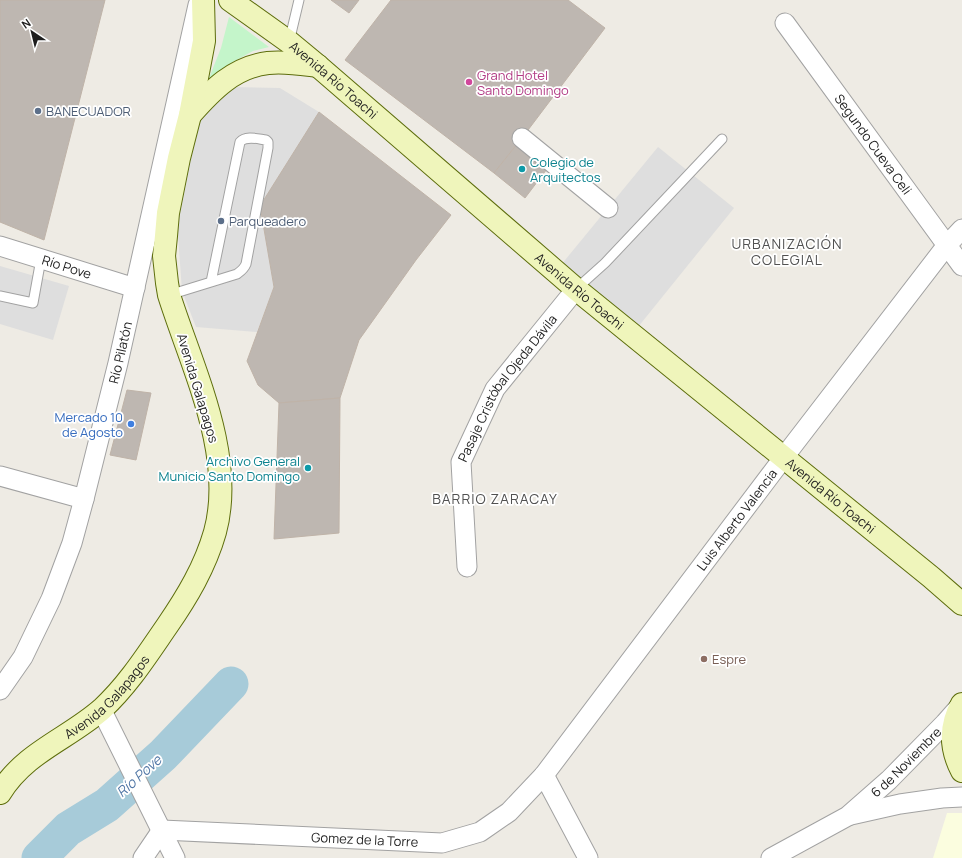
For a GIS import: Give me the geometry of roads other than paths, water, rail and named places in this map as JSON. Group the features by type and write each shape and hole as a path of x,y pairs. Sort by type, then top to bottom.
{"main road":[{"name":"Avenida Galapagos","path":"0,793 16,772 33,757 77,728 101,709 118,692 138,668 195,583 203,566 215,531 220,499 220,476 217,450 212,427 170,295 164,256 168,213 190,115 204,41 203,0"},
{"name":"Avenida Río Toachi","path":"230,0 289,42 576,289 784,457 962,604"},
{"path":"190,115 214,89 234,74 246,68 269,62 318,66"},
{"name":"Avenida Río Toachi","path":"931,578 962,616"},
{"path":"962,705 955,722 952,739 955,756 962,771"}],"street":[{"name":"Río Pilatón","path":"0,690 22,657 51,599 72,544 118,363 199,0"},
{"name":"Segundo Cueva Celi","path":"785,23 962,266"},
{"path":"522,138 608,208"},
{"name":"Luis Alberto Valencia","path":"544,775 784,457 947,245 962,229"},
{"name":"Río Pove","path":"0,246 134,288"},
{"name":"Pasaje Cristóbal Ojeda Dávila","path":"467,568 461,462 494,388 576,289"},
{"path":"0,476 84,499"},
{"name":"6 de Noviembre","path":"771,858 848,816 889,780 962,705"},
{"path":"101,709 175,858"},
{"path":"544,775 588,858"},
{"name":"Gomez de la Torre","path":"162,830 442,843 480,832 509,812 544,775"},
{"name":"6 de Noviembre","path":"848,816 900,804 942,798 962,797"},
{"path":"143,858 162,830"}],"lane":[{"path":"289,42 299,0"},
{"path":"170,295 237,274 241,272 246,264 268,148 268,142 266,140 247,138 242,139 240,142 211,282"},
{"path":"576,289 605,264 722,139"},
{"path":"0,296 33,303 41,259"}],"waterway":[{"name":"Río Pove","path":"39,858 68,829 107,805 163,755 231,684"}],"place":[{"name":"Grand Hotel Santo Domingo","path":"469,82"},
{"name":"BANECUADOR","path":"38,111"},
{"name":"Colegio de Arquitectos","path":"522,169"},
{"name":"Parqueadero","path":"221,221"},
{"name":"Mercado 10 de Agosto","path":"131,424"},
{"name":"Archivo General Municio Santo Domingo","path":"308,468"},
{"name":"Espre","path":"704,659"}],"district":[{"name":"URBANIZACIÓN COLEGIAL","path":"787,252"},
{"name":"BARRIO ZARACAY","path":"495,499"}]}
